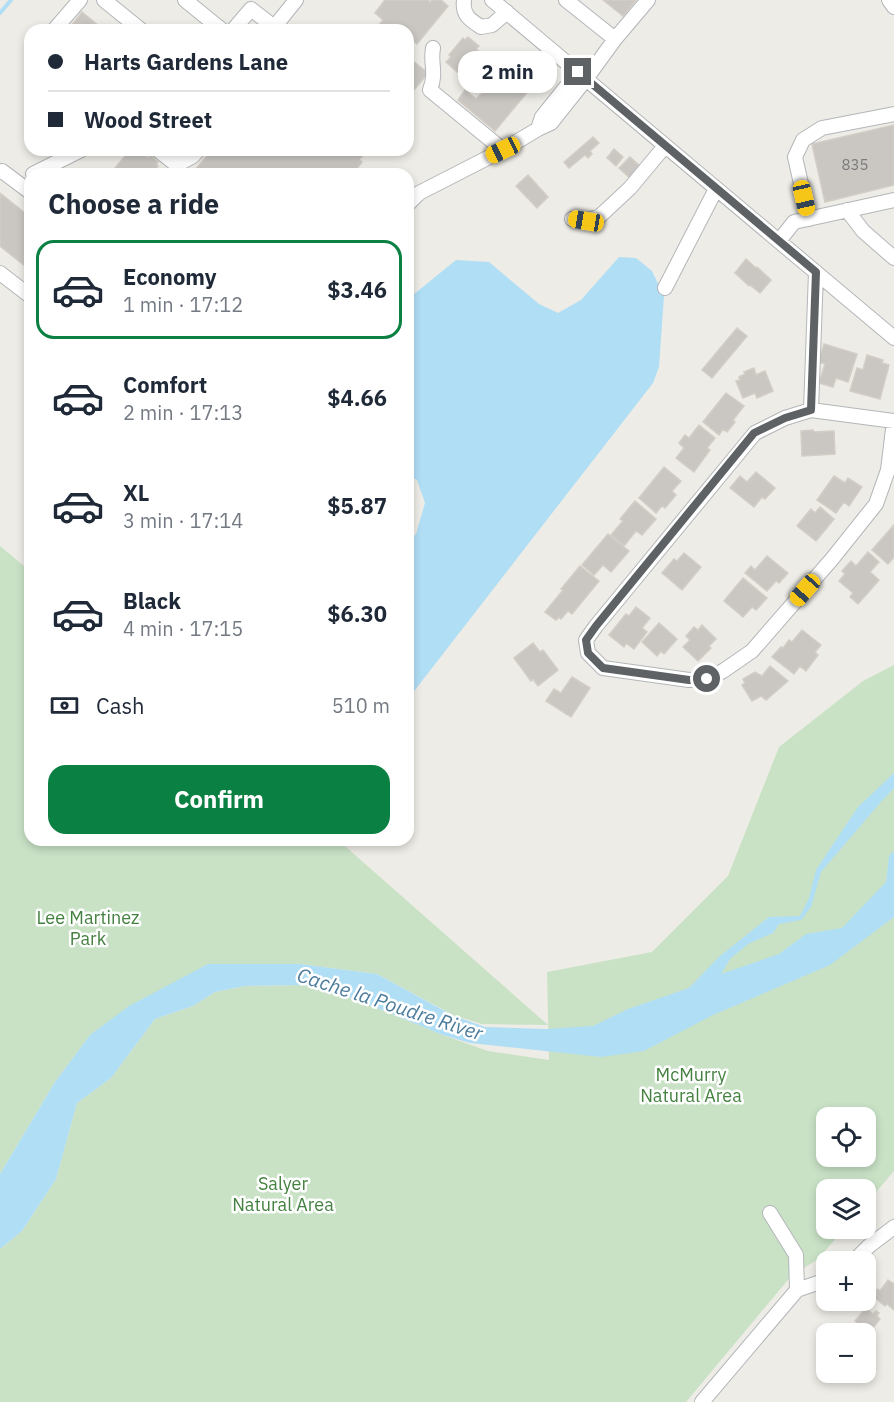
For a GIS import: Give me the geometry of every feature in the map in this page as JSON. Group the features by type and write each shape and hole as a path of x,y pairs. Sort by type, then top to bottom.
{"street":[{"path":"59,24 80,0"},
{"path":"104,0 134,24"},
{"path":"185,0 215,24"},
{"path":"279,24 296,0"},
{"path":"464,0 463,6 468,19 481,27 492,25 507,12"},
{"path":"493,0 894,338"},
{"path":"566,0 615,39"},
{"path":"414,198 419,193 503,150 538,129 542,117 648,0"},
{"path":"889,0 894,7"},
{"path":"238,24 251,9 269,24"},
{"path":"433,48 434,78 430,90 503,150"},
{"path":"809,219 795,157 803,140 822,128 894,114"},
{"path":"572,219 586,221 600,216 630,188 665,146"},
{"path":"46,168 69,156"},
{"path":"179,163 193,156"},
{"path":"0,172 2,171 24,187"},
{"path":"17,182 24,179"},
{"path":"665,288 716,189"},
{"path":"779,241 794,222 894,200"},
{"path":"847,210 863,231 894,258"},
{"path":"811,410 816,272"},
{"path":"0,273 24,291"},
{"path":"811,410 894,421 888,470 876,504 832,559 752,651 707,679 689,680 603,668 588,653 586,640 596,626 754,433 785,418 811,410"},
{"path":"770,1213 796,1255 797,1290"},
{"path":"864,1251 894,1227"},
{"path":"702,1402 797,1290 816,1283"}],"green space":[{"name":"Lee Martinez Park","path":"0,546 24,566 24,846 345,846 548,1025 482,1024 453,1015 377,974 300,964 208,964 90,1035 55,1082 0,1174"},
{"name":"Salyer Natural Area","path":"894,665 894,1171 876,1192 876,1179 816,1179 816,1239 835,1239 825,1251 816,1251 816,1261 792,1275 686,1402 0,1402 0,1249 22,1231 56,1179 77,1103 111,1078 155,1019 193,1006 215,992 245,986 303,985 357,1000 488,1051 549,1060 547,972 652,952 728,876 779,747 863,681"}],"water":[{"path":"619,257 636,258 652,271 664,296 659,367 653,383 414,691 414,536 425,503 417,480 414,478 414,294 456,260 489,262 539,304 558,313 581,300"},
{"name":"Cache la Poudre River","path":"894,773 894,788 821,872 811,907 801,920 779,924 773,933 748,944 730,959 721,974 779,954 806,934 842,928 886,882 889,856 894,851 894,917 830,965 713,1015 644,1051 601,1057 470,1043 443,1035 357,1000 303,985 245,986 215,992 193,1006 155,1019 111,1078 77,1103 56,1179 22,1231 0,1249 0,1174 55,1082 90,1035 129,1006 208,964 300,964 377,974 452,1015 485,1027 546,1029 593,1026 628,1009 689,988 720,956 769,917 800,916 809,898 816,870 858,807"}],"building":[{"path":"385,0 428,0 430,2 441,0 448,6 417,44 414,42 414,24 380,24 383,20 375,13"},
{"path":"603,0 636,0 623,16"},
{"path":"82,12 97,24 73,24"},
{"path":"468,37 479,46 476,49 483,55 485,53 491,58 492,56 504,66 509,59 525,73 518,81 529,90 495,131 458,100 465,90 476,99 482,93 464,77 469,72 462,66 457,72 446,62 463,38 465,40"},
{"path":"414,62 428,73 414,90"},
{"path":"894,125 894,185 825,202 812,144"},
{"path":"593,137 599,143 590,151 592,154 588,158 585,155 569,168 564,162"},
{"path":"614,149 623,157 616,166 607,158"},
{"path":"125,156 148,158 151,156 158,162 156,168 115,168"},
{"path":"207,156 362,156 359,160 362,162 358,168 197,168"},
{"path":"630,157 641,167 631,179 619,168"},
{"path":"528,175 548,197 537,208 516,186"},
{"path":"0,193 24,212 24,265 0,246"},
{"path":"746,259 771,280 760,293 735,273"},
{"path":"737,328 747,336 712,378 702,370"},
{"path":"824,344 857,354 848,382 836,378 833,387 819,383 825,364 819,362"},
{"path":"867,355 883,360 882,363 889,365 880,399 850,391 857,368 863,370"},
{"path":"754,368 756,375 765,371 773,391 757,398 755,393 743,398 736,381 740,380 739,377 745,374 744,372"},
{"path":"726,393 744,406 727,432 723,429 719,435 703,422"},
{"path":"699,425 715,438 707,448 710,450 694,472 676,458 684,448 679,443 685,435 689,438"},
{"path":"813,430 814,432 834,431 835,454 802,456 801,431"},
{"path":"664,467 681,481 672,491 676,495 665,508 662,506 656,513 639,498"},
{"path":"756,472 775,488 765,499 762,497 754,507 730,488 740,476 747,482"},
{"path":"834,476 845,483 848,478 862,487 849,506 844,502 836,513 817,500"},
{"path":"635,501 656,519 642,535 636,531 624,546 611,535 623,521 620,519"},
{"path":"820,507 834,519 816,541 797,526 811,509 815,513"},
{"path":"894,525 894,557 888,564 872,550"},
{"path":"608,534 629,551 611,572 603,565 594,575 582,565"},
{"path":"868,552 879,562 870,572 879,580 858,604 850,597 853,593 839,581 845,574 842,571 851,561 856,566"},
{"path":"684,553 701,567 682,590 662,573 674,559 677,561"},
{"path":"767,556 788,573 767,591 745,573 751,566 755,570"},
{"path":"580,566 599,581 572,614 568,611 561,619 559,617 556,620 545,612"},
{"path":"743,578 767,598 756,610 752,607 743,617 724,601"},
{"path":"636,607 650,618 642,628 647,632 634,649 626,643 624,647 609,635 626,614 629,616"},
{"path":"659,623 677,639 664,654 661,651 657,656 642,642"},
{"path":"702,625 716,639 709,646 711,648 698,661 683,647 690,640 686,636 694,627 698,630"},
{"path":"802,630 821,645 815,652 818,655 806,671 800,666 794,674 772,657 789,640 792,642"},
{"path":"533,643 540,652 543,650 558,670 538,686 533,679 531,681 514,658"},
{"path":"770,666 788,681 766,700 761,696 752,701 742,685 745,683 743,679 755,672 762,676"},
{"path":"572,677 590,688 571,717 546,701 554,689 561,693"},
{"path":"888,1280 894,1284 894,1310 876,1299 876,1291 878,1289 880,1291"},
{"path":"863,1311 879,1313 877,1316 880,1319 876,1324 855,1321"}],"waterway":[{"path":"0,13 11,0"}],"route":[{"path":"578,72 816,272 811,410 785,418 754,433 586,640 588,653 603,668 689,680 707,679"}],"park label":[{"name":"McMurry Natural Area","path":"691,1085"}]}
